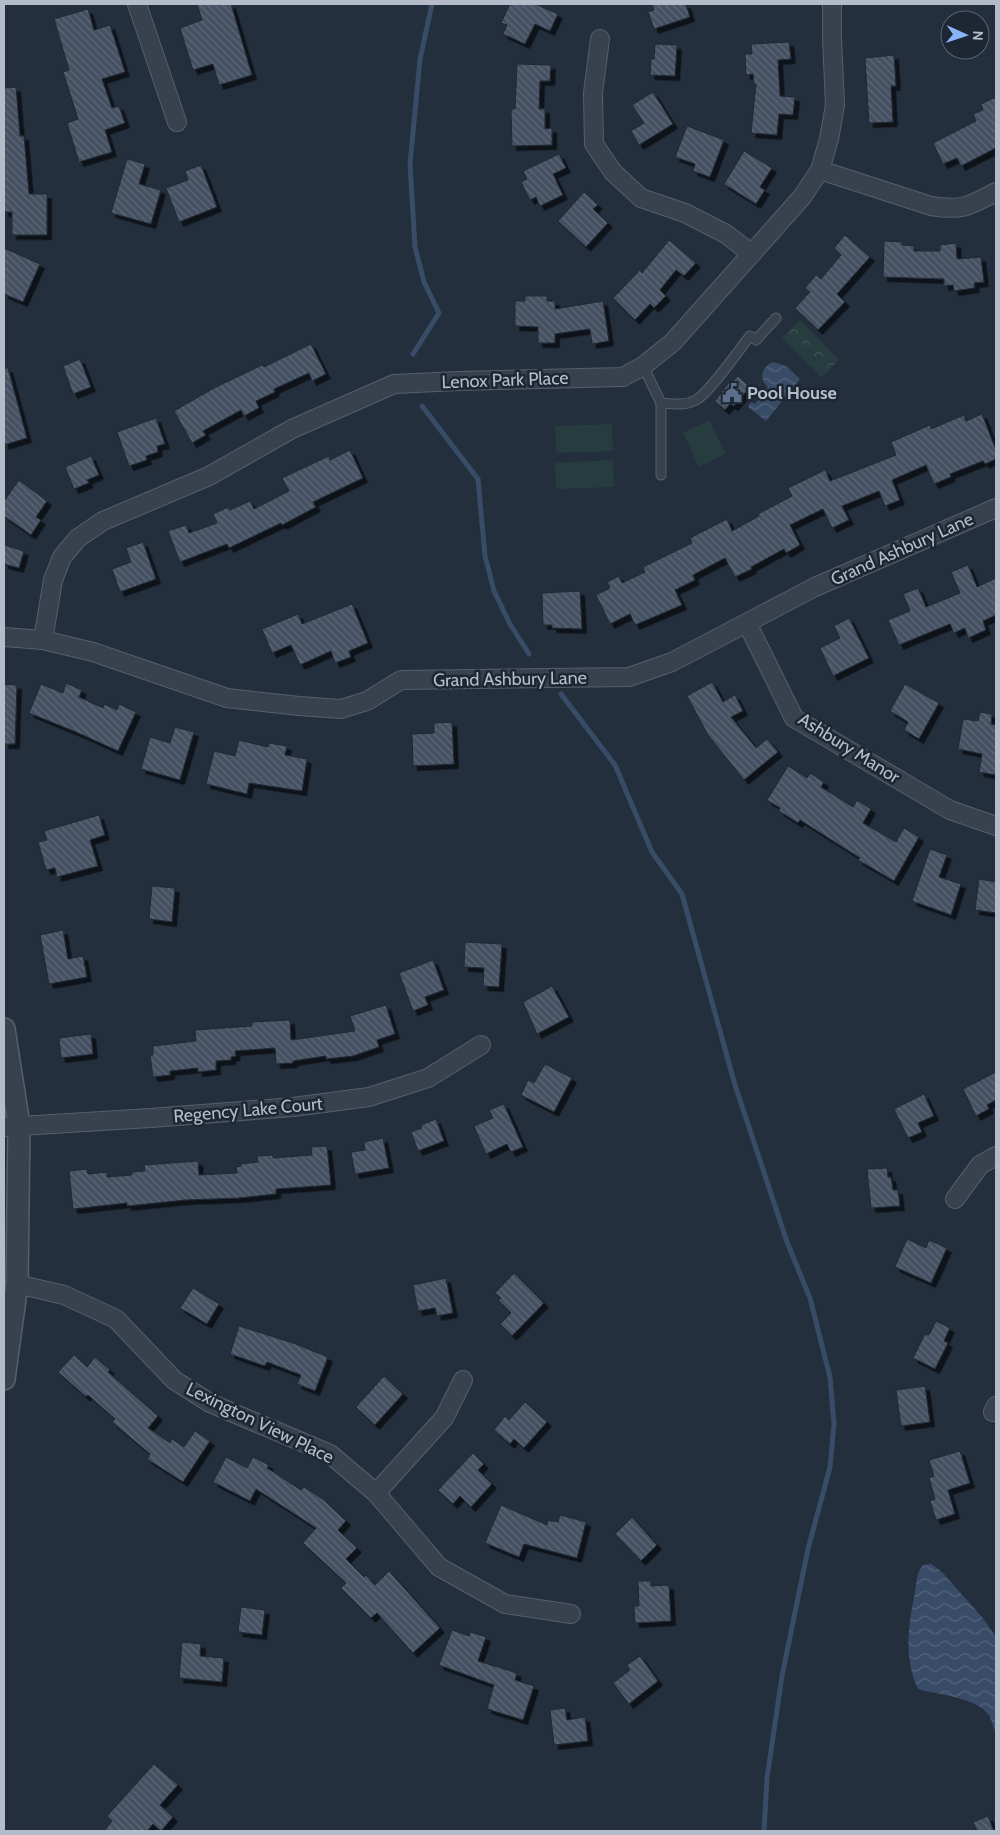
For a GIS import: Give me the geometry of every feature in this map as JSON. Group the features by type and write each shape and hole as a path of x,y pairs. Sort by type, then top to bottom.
{"street":[{"path":"136,4 177,122"},
{"name":"Lenox Park Place","path":"43,640 53,580 62,557 78,538 103,521 209,476 292,429 394,384 623,377 643,366 673,342 802,197 820,170 836,105 832,4"},
{"path":"600,39 593,93 594,144 613,172 641,198 693,218 726,234 752,254"},
{"path":"820,170 931,206 949,209 967,207 996,192"},
{"name":"Grand Ashbury Lane","path":"4,637 43,640 93,652 227,698 341,709 367,700 401,680 629,677 672,662 816,587 996,508"},
{"name":"Ashbury Manor","path":"747,623 794,718 950,810 996,826"},
{"path":"4,1029 11,1126 17,1284 4,1379"},
{"name":"Regency Lake Court","path":"11,1126 283,1108 369,1097 428,1078 481,1045"},
{"path":"955,1199 980,1165 996,1156"},
{"name":"Lexington View Place","path":"17,1284 64,1296 116,1319 174,1380 210,1403 330,1454 376,1493 439,1567 505,1604 571,1614"},
{"path":"376,1493 444,1418 463,1380"}],"lane":[{"path":"661,403 678,405 696,400 709,387 750,336 756,340 776,318"},
{"path":"643,366 661,403 661,475"}],"green space":[{"path":"800,320 839,360 822,377 782,338"},
{"path":"709,420 726,454 699,467 683,433"},
{"path":"612,424 613,451 556,453 555,426"},
{"path":"613,460 614,487 556,489 555,463"}],"water":[{"path":"773,362 786,366 800,379 766,421 748,407 751,402 755,404 768,387 762,377 766,366"},
{"path":"931,1564 941,1571 982,1617 996,1637 996,1730 988,1714 982,1708 956,1697 918,1689 909,1655 910,1621 919,1571 923,1565"}],"building":[{"path":"197,4 231,4 252,75 219,85 213,64 193,70 180,28 202,20"},
{"path":"510,4 535,4 558,14 550,31 535,24 525,44 503,34 507,25 501,23"},
{"path":"652,4 686,4 690,17 654,29 648,12 654,10"},
{"path":"88,9 94,30 110,25 125,72 102,79 112,108 119,106 125,123 105,130 112,152 79,162 67,123 78,119 63,72 69,70 54,19"},
{"path":"789,42 791,59 778,60 780,96 795,97 793,115 779,114 777,135 751,133 756,84 754,84 753,74 746,75 745,54 752,54 751,44"},
{"path":"655,44 677,45 675,76 650,75 651,59 654,59"},
{"path":"894,55 896,86 891,86 893,122 869,123 865,58"},
{"path":"517,64 551,65 550,81 540,81 539,109 545,109 545,129 552,128 552,145 512,146 511,109 515,109"},
{"path":"16,87 20,136 24,136 29,194 47,194 47,235 12,235 12,212 4,212 4,88"},
{"path":"653,92 673,124 639,145 631,131 644,123 632,105"},
{"path":"996,97 996,148 961,166 957,158 943,164 933,143 976,121 973,114 983,110 981,104"},
{"path":"687,126 724,140 710,177 693,171 695,164 675,157"},
{"path":"744,151 772,168 760,187 765,190 756,204 724,184"},
{"path":"559,154 566,168 553,174 563,195 540,206 536,197 530,200 521,182 527,179 523,171"},
{"path":"127,159 145,164 139,184 161,190 151,224 111,213"},
{"path":"201,165 217,207 179,222 166,188 188,180 185,171"},
{"path":"584,192 598,205 593,209 608,223 586,247 558,221"},
{"path":"845,235 870,257 837,294 845,302 818,330 795,308 810,292 805,288 816,275 821,279 841,255 834,248"},
{"path":"669,240 696,263 684,276 676,270 660,290 666,296 654,308 650,304 635,320 613,298 640,270 642,273"},
{"path":"884,241 902,242 902,245 914,246 914,251 940,251 940,245 956,243 957,259 981,257 984,282 974,283 975,288 954,291 953,285 944,286 944,279 883,277"},
{"path":"4,248 40,264 23,302 4,294"},
{"path":"525,296 547,296 547,301 555,301 555,309 603,301 609,341 592,344 590,329 555,334 555,343 538,343 538,327 515,326 515,301 525,301"},
{"path":"311,344 326,374 312,381 309,373 274,389 275,392 256,401 259,408 244,416 241,410 203,431 206,435 192,443 174,411 214,388 262,365 264,367"},
{"path":"80,359 91,387 73,394 63,366"},
{"path":"4,368 8,368 27,438 4,445"},
{"name":"Pool House","path":"738,376 750,387 734,406 730,404 725,410 715,401 730,381 732,382"},
{"path":"982,414 996,450 996,459 985,464 983,461 950,474 951,477 934,484 926,465 892,480 900,500 885,506 879,491 842,506 849,520 832,528 823,509 790,525 800,545 786,553 784,549 735,577 725,558 693,575 695,580 675,590 682,605 635,625 630,614 610,624 596,595 610,588 607,582 619,576 622,583 645,572 643,567 692,543 690,538 727,519 732,531 759,516 758,514 792,496 788,488 825,470 830,481 896,455 891,442 930,425 931,429 964,415 966,421"},
{"path":"156,418 165,444 157,446 158,452 146,456 147,460 129,466 117,432"},
{"path":"350,450 363,478 313,502 316,507 282,525 281,523 229,548 227,544 180,562 168,531 186,525 189,533 217,523 213,514 228,507 230,510 250,501 254,509 289,491 282,478 329,456 330,460"},
{"path":"91,456 99,475 87,480 89,483 74,489 65,467"},
{"path":"19,480 47,501 36,517 41,520 31,535 4,516 4,501"},
{"path":"143,542 156,579 120,592 112,569 131,562 126,548"},
{"path":"4,545 24,551 19,568 4,564"},
{"path":"968,565 977,587 996,578 996,615 983,621 986,630 968,638 965,628 954,633 950,624 899,645 888,620 910,611 903,594 918,588 926,607 960,593 951,572"},
{"path":"580,591 582,629 552,628 552,625 543,625 542,593"},
{"path":"352,604 368,643 349,651 351,657 335,663 331,651 300,665 291,645 272,653 262,629 298,614 302,624"},
{"path":"849,618 869,658 833,676 820,648 840,638 834,626"},
{"path":"712,682 723,702 735,695 743,711 731,717 756,748 767,739 778,752 744,780 708,735 687,696"},
{"path":"66,683 82,690 79,697 103,708 104,704 117,710 119,704 136,712 118,751 29,713 41,684 63,693"},
{"path":"4,684 17,685 15,744 4,744"},
{"path":"905,684 939,703 919,739 904,730 908,722 890,711"},
{"path":"980,712 992,714 991,724 996,725 996,775 979,772 982,754 958,749 963,719 978,721"},
{"path":"452,722 454,764 413,766 412,734 434,733 434,723"},
{"path":"175,727 194,732 180,780 141,769 150,737 170,743"},
{"path":"239,740 268,747 269,743 287,746 285,755 307,759 302,791 249,783 247,794 206,784 214,751 235,756"},
{"path":"788,766 807,778 810,773 824,782 821,787 853,807 857,800 871,809 863,823 896,842 904,828 919,837 894,881 858,860 860,858 800,820 798,823 779,811 780,808 767,800"},
{"path":"99,815 105,835 90,840 98,866 57,877 55,868 46,870 38,842 47,840 44,831"},
{"path":"930,849 947,855 939,877 961,884 951,915 912,901"},
{"path":"979,879 996,882 996,913 975,910"},
{"path":"152,886 175,888 172,922 149,919"},
{"path":"63,930 68,959 83,956 87,977 49,984 40,935"},
{"path":"465,942 502,944 499,987 483,986 484,968 464,967"},
{"path":"433,960 444,990 425,997 428,1005 413,1011 399,973"},
{"path":"552,986 569,1017 537,1034 523,1002"},
{"path":"386,1005 395,1034 377,1040 379,1047 353,1056 326,1059 326,1056 293,1061 293,1063 276,1064 275,1048 235,1051 236,1056 231,1057 231,1060 216,1061 216,1070 198,1072 198,1068 170,1071 170,1075 153,1077 150,1055 153,1055 153,1046 196,1041 195,1030 252,1026 252,1022 290,1020 291,1040 355,1031 350,1016"},
{"path":"91,1034 93,1054 61,1058 59,1038"},
{"path":"545,1064 572,1078 554,1112 521,1095 528,1080 534,1083"},
{"path":"996,1072 996,1100 987,1105 989,1109 976,1116 963,1089"},
{"path":"924,1094 934,1116 918,1123 922,1132 908,1138 894,1109"},
{"path":"504,1104 523,1147 511,1152 507,1144 486,1154 474,1126 493,1118 489,1110"},
{"path":"436,1119 444,1141 418,1151 411,1132 422,1128 421,1125"},
{"path":"383,1138 389,1168 355,1174 351,1152 365,1150 364,1142"},
{"path":"327,1146 331,1185 276,1189 276,1194 239,1198 185,1200 127,1206 127,1203 73,1209 69,1171 87,1169 88,1174 107,1172 107,1177 132,1175 132,1172 145,1171 144,1165 198,1161 199,1175 237,1173 236,1167 241,1166 241,1164 258,1162 257,1156 273,1155 273,1158 312,1155 311,1147"},
{"path":"887,1168 893,1190 898,1190 900,1206 871,1208 867,1169"},
{"path":"907,1239 926,1248 929,1240 947,1248 931,1283 895,1267"},
{"path":"514,1273 544,1303 512,1336 500,1324 511,1313 498,1300 501,1298 495,1293"},
{"path":"446,1278 453,1313 437,1316 435,1308 418,1311 413,1285"},
{"path":"193,1288 219,1304 207,1324 180,1308"},
{"path":"936,1321 950,1328 944,1341 948,1343 935,1369 913,1358 925,1334 929,1335"},
{"path":"239,1326 293,1343 328,1357 315,1391 297,1384 301,1375 267,1362 265,1366 230,1354"},
{"path":"74,1355 87,1367 95,1357 110,1370 108,1372 158,1416 148,1428 170,1443 172,1439 184,1447 195,1431 210,1441 183,1482 147,1459 150,1454 112,1422 115,1419 58,1372"},
{"path":"384,1376 403,1394 375,1425 356,1407"},
{"path":"925,1386 930,1422 901,1426 896,1390"},
{"path":"525,1402 547,1422 524,1448 514,1439 510,1444 494,1430 505,1416 509,1420"},
{"path":"960,1451 970,1483 948,1490 955,1514 936,1520 930,1501 935,1499 929,1478 934,1476 929,1460"},
{"path":"473,1453 484,1464 478,1470 492,1484 471,1507 460,1496 453,1504 438,1490"},
{"path":"226,1457 247,1468 253,1457 269,1465 267,1468 301,1490 304,1487 324,1500 346,1521 338,1530 357,1548 346,1559 375,1585 389,1571 440,1628 413,1653 377,1613 371,1618 341,1588 346,1583 303,1543 316,1528 256,1489 250,1501 213,1482"},
{"path":"501,1505 547,1525 548,1520 558,1522 560,1515 586,1522 577,1558 524,1544 519,1557 485,1543"},
{"path":"632,1517 657,1545 641,1561 615,1534"},
{"path":"638,1581 651,1581 651,1586 669,1585 671,1621 635,1623 634,1606 639,1606"},
{"path":"241,1607 265,1610 262,1635 238,1632"},
{"path":"452,1630 469,1636 471,1632 486,1637 478,1661 517,1673 515,1680 534,1686 523,1720 487,1709 494,1685 439,1665"},
{"path":"182,1642 201,1644 200,1656 224,1658 222,1682 179,1678"},
{"path":"640,1656 658,1681 629,1704 613,1683 630,1670 627,1665"},
{"path":"565,1708 567,1720 585,1717 588,1741 554,1745 550,1710"},
{"path":"154,1764 178,1785 160,1805 173,1817 161,1831 153,1824 147,1831 104,1831 112,1821 107,1816"},
{"path":"988,1816 994,1831 977,1831 973,1822"}],"waterway":[{"path":"413,354 439,313 424,282 415,247 410,164 420,59 432,4"},
{"path":"422,406 478,479 485,556 494,591 510,624 529,654"},
{"path":"561,694 615,765 652,852 682,894 735,1085 787,1242 810,1298 830,1377 834,1424 830,1467 808,1549 782,1676 767,1778 764,1831"}],"place":[{"name":"Pool House","path":"732,393"}]}
